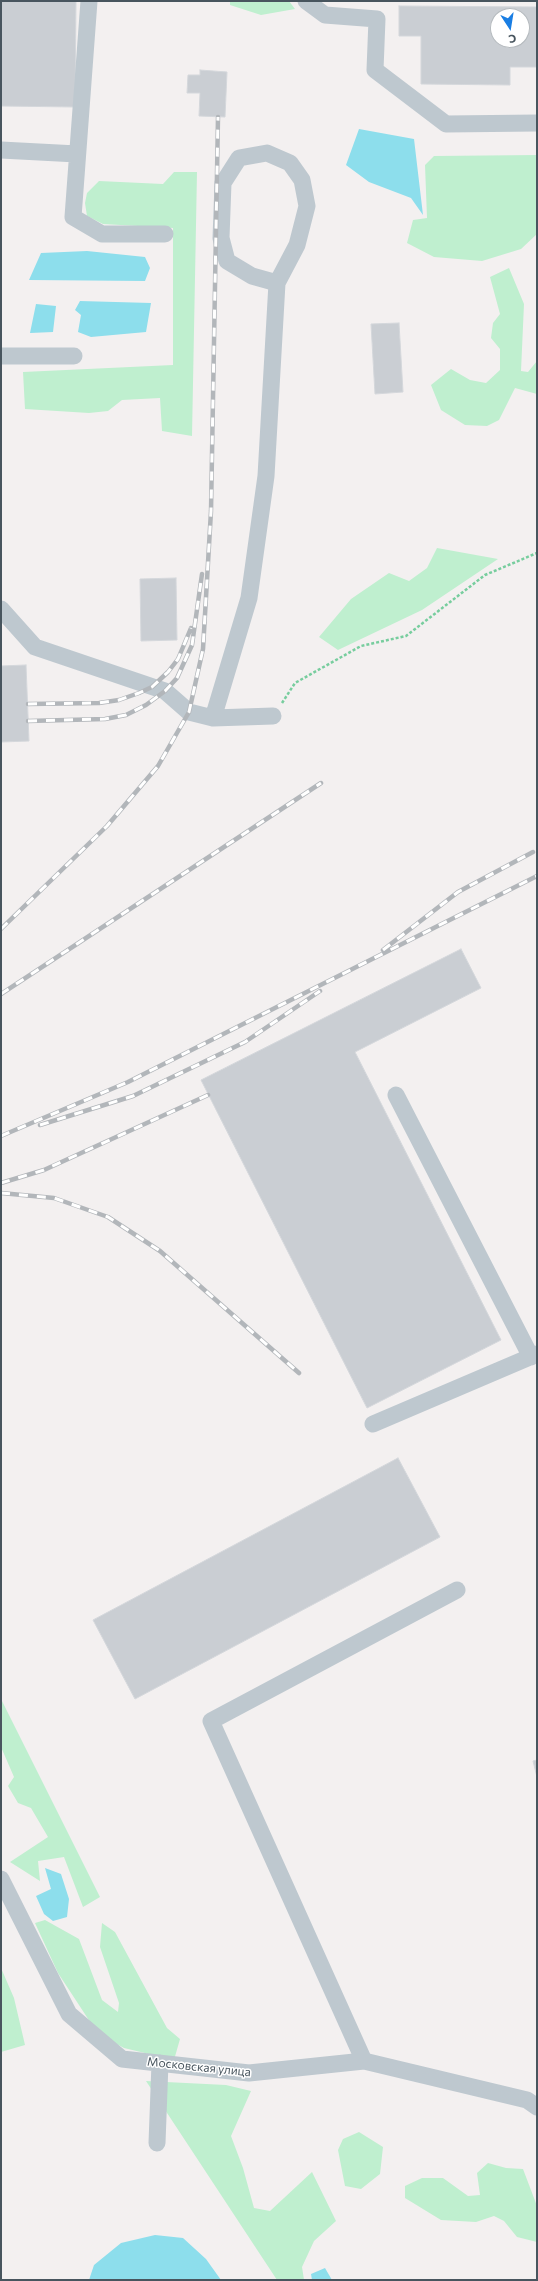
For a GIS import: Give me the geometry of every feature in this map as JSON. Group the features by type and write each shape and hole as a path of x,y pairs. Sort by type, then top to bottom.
{"street":[{"path":"89,1 73,217 102,234 165,234"},
{"path":"306,1 325,15 377,20 375,70 446,124 537,123"},
{"path":"1,150 77,154"},
{"path":"213,718 249,598 266,476 277,283 297,245 307,206 302,180 290,163 267,153 239,158 223,183 222,238 227,261 252,276 277,283"},
{"path":"1,356 74,356"},
{"path":"1,609 35,647 165,691 189,712 213,718 273,716"},
{"path":"373,1424 534,1355 396,1095"},
{"path":"364,2061 211,1721 458,1590"},
{"name":"Московская улица","path":"1,1879 70,2014 122,2059 249,2073 364,2061 527,2100 537,2107"},
{"path":"157,2143 160,2063"}],"path":[{"path":"273,716 295,683 361,646 406,636 485,576 537,553"}],"green space":[{"path":"230,1 289,1 295,9 261,15 230,5"},
{"path":"537,155 537,234 521,249 482,261 434,257 407,243 413,220 427,218 425,165 434,156"},
{"path":"174,172 197,172 192,436 162,431 160,398 122,400 108,411 89,413 25,409 23,372 173,365 173,228 103,224 87,216 85,203 87,193 99,181 163,184"},
{"path":"509,268 524,304 521,371 528,372 537,361 537,394 515,388 499,420 487,426 465,425 441,410 431,385 451,369 470,380 486,383 500,370 500,349 491,338 493,323 500,314 490,277"},
{"path":"437,548 498,559 422,610 338,650 319,637 351,599 389,573 409,581 427,568"},
{"path":"1,1699 100,1897 83,1907 64,1857 38,1861 40,1881 10,1862 48,1837 31,1808 18,1803 8,1786 14,1777 1,1747"},
{"path":"45,1920 79,1939 102,2000 118,2012 119,2003 100,1947 102,1923 115,1932 167,2028 180,2039 174,2060 124,2048 98,2034 58,1973 35,1923"},
{"path":"1,1968 14,1998 25,2045 1,2052"},
{"path":"146,2081 226,2085 251,2091 231,2136 243,2168 254,2208 270,2211 312,2172 336,2221 314,2241 302,2267 304,2280 277,2280"},
{"path":"359,2132 383,2147 380,2174 361,2189 345,2186 338,2150 343,2139"},
{"path":"488,2163 506,2168 523,2169 537,2206 537,2242 517,2237 504,2221 494,2216 476,2222 441,2220 405,2198 405,2186 422,2178 443,2178 468,2196 480,2195 477,2173"}],"water":[{"path":"359,129 414,139 423,215 411,198 369,182 346,165"},
{"path":"87,251 145,257 150,268 145,281 29,280 41,253"},
{"path":"80,301 151,303 146,332 91,337 78,332 81,315 75,310"},
{"path":"36,304 56,306 53,332 30,333"},
{"path":"45,1868 61,1874 69,1899 67,1917 53,1921 44,1914 36,1896 51,1889"},
{"path":"155,2235 183,2238 206,2259 221,2280 89,2280 94,2265 121,2243"},
{"path":"325,2268 332,2280 312,2280 311,2274"}],"building":[{"path":"1,1 76,1 75,107 1,106"},
{"path":"399,6 537,7 537,67 510,67 510,85 421,84 421,36 399,36"},
{"path":"200,70 227,72 225,117 199,116 200,93 187,93 188,75 200,75"},
{"path":"399,323 403,392 375,394 371,324"},
{"path":"176,578 177,640 141,641 140,579"},
{"path":"26,665 29,741 1,742 1,666"},
{"path":"461,949 481,988 355,1052 501,1340 367,1408 201,1080"},
{"path":"398,1458 440,1537 135,1699 93,1620"},
{"path":"537,1760 537,1777 533,1761"}],"railway":[{"path":"1,929 107,826 158,766 189,712 203,649 211,511 218,117"},
{"path":"28,721 105,719 126,715 146,705 165,691 177,678 192,645 202,574"},
{"path":"28,704 99,703 119,700 152,687 168,672 178,659 191,628"},
{"path":"1,994 321,783"},
{"path":"383,950 458,892 533,852"},
{"path":"1,1136 128,1082 537,876"},
{"path":"40,1125 133,1096 245,1042 320,991"},
{"path":"1,1183 44,1170 208,1095"},
{"path":"1,1193 54,1198 108,1217 160,1251 299,1373"}]}
